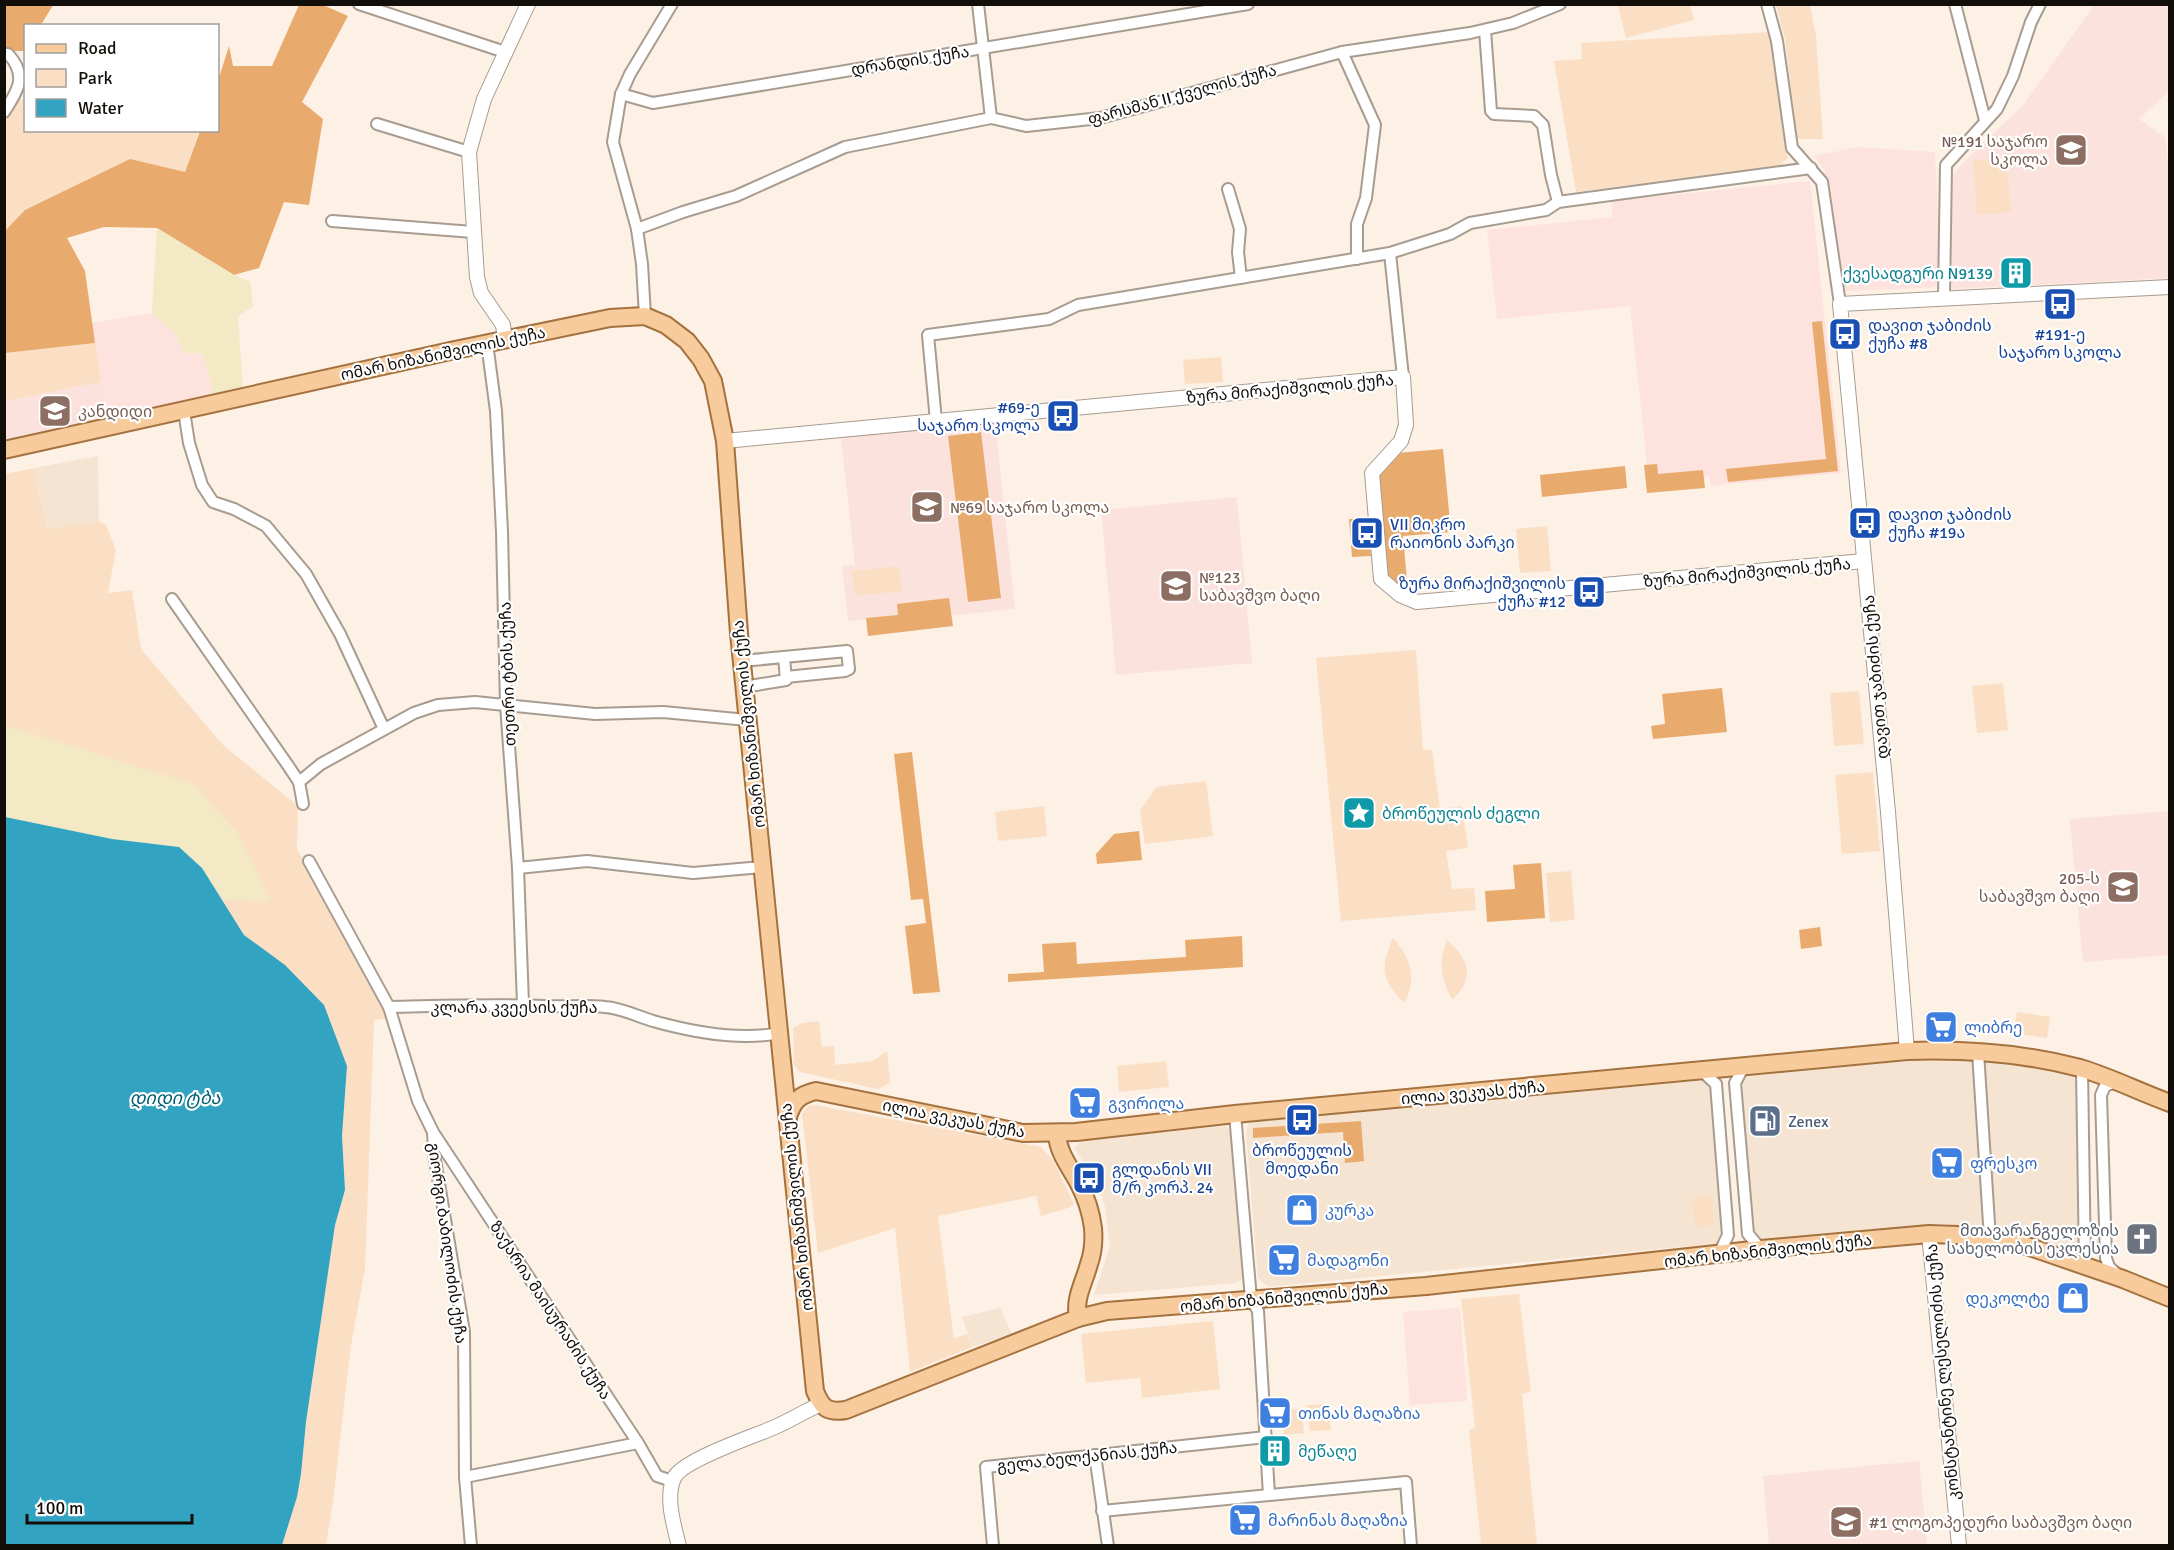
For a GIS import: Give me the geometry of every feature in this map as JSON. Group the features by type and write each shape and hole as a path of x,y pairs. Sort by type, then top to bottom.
{"main road":[{"name":"ომარ ხიზანიშვილის ქუჩა","path":"4,450 505,339 610,318 645,316 666,325 687,341 714,381 725,441 747,720 815,1391 820,1404 834,1412 846,1410 1078,1318 1107,1311 1426,1286 1761,1249 1929,1234 1958,1235 2021,1244 2085,1265 2169,1298"},
{"name":"ილია ვეკუას ქუჩა","path":"782,1067 793,1080 816,1091 1023,1133 1057,1134 1235,1114 1907,1051 1978,1052 2026,1056 2082,1069 2169,1104"},
{"path":"788,1119 792,1105 798,1098 816,1091"},
{"path":"1057,1134 1059,1148 1081,1186 1093,1227 1090,1263 1076,1303 1078,1318"}],"street":[{"path":"359,4 505,52"},
{"path":"505,339 499,316 481,293 477,277 469,152 484,99 528,4"},
{"path":"645,316 637,229 614,142 621,94 630,74 672,4"},
{"path":"978,4 991,118"},
{"name":"დრანდის ქუჩა","path":"621,94 652,103 1248,4"},
{"name":"ფარსმან II ქველის ქუჩა","path":"637,229 736,196 845,147 991,118 1026,126 1100,118 1342,52 1485,30 1513,23 1560,4"},
{"name":"დავით ჯაბიძის ქუჩა","path":"1767,4 1777,41 1792,148 1822,182 1840,304 1888,812 1907,1051"},
{"path":"1955,4 1985,120"},
{"path":"1944,297 1946,165 1997,109 2013,76 2031,22 2040,4"},
{"path":"1485,30 1491,111 1494,114 1534,116 1539,119 1543,125 1558,202"},
{"path":"1342,52 1375,125 1366,198 1357,224 1356,259"},
{"path":"4,54 8,54 18,64 20,81 14,97 4,112"},
{"path":"377,124 469,152"},
{"path":"936,421 928,334 1049,319 1078,305 1390,253 1450,234 1470,223 1546,210 1558,202 1811,168"},
{"path":"1228,189 1240,229 1238,252 1241,278"},
{"path":"332,221 473,232"},
{"path":"1390,253 1403,377"},
{"path":"1840,304 2169,287"},
{"name":"თეთრი ტბის ქუჩა","path":"487,343 496,411 502,532 506,705 519,868 523,1004"},
{"name":"ზურა მირაქიშვილის ქუჩა","path":"725,441 1403,377 1406,425 1401,441 1372,473 1381,579 1400,596 1417,602 1864,561"},
{"path":"184,411 189,443 202,485 213,502 234,509 266,526 306,574 340,634 384,729"},
{"path":"172,600 299,782 303,804"},
{"path":"742,661 847,651 849,669 786,677 784,681 744,687"},
{"path":"784,657 786,677"},
{"path":"299,782 321,764 414,712 438,705 476,702 595,714 663,712 747,720"},
{"name":"გიორგი ბაბილოძის ქუჩა","path":"309,861 389,1007 418,1101 433,1132 434,1154 464,1332 465,1477 471,1545"},
{"path":"519,868 587,861 693,873 762,867"},
{"name":"კლარა კვეესის ქუჩა","path":"389,1007 523,1004 608,1007 656,1022 701,1032 761,1037 780,1033"},
{"path":"1978,1052 1989,1239"},
{"path":"1744,1066 1735,1083 1745,1209 1748,1234 1761,1249"},
{"path":"2082,1069 2085,1265"},
{"path":"1702,1071 1716,1084 1728,1235 1719,1254"},
{"path":"2115,1082 2105,1086 2101,1095 2106,1258 2109,1268 2123,1279"},
{"path":"1235,1114 1251,1299 1258,1311 1269,1495"},
{"name":"ზაქარია მაისურაძის ქუჩა","path":"433,1132 638,1443 657,1476 672,1481"},
{"name":"კონსტანტინე ლესელიძის ქუჩა","path":"1929,1234 1959,1545"},
{"path":"679,1545 670,1499 672,1481 676,1473 708,1455 820,1404"},
{"name":"გელა ბელქანიას ქუჩა","path":"993,1545 986,1467 1266,1437"},
{"path":"465,1477 638,1443"},
{"path":"1095,1455 1107,1545"},
{"path":"1102,1511 1406,1482 1411,1545"}],"shaded area":[{"path":"5,5 53,5 42,24 24,24 24,51 5,51"},
{"path":"299,5 323,5 348,16 302,102 323,119 309,205 284,202 259,268 234,275 157,228 104,227 67,238 85,271 95,343 5,353 4,232 25,210 130,159 185,172 200,132 219,132 219,78 229,46 233,66 272,66"},
{"name":"№191 საჯარო სკოლა","path":"2094,5 2169,5 2169,91 2139,119 2166,138 2170,191 2169,278 1952,289 1950,178 2024,104"},
{"path":"1859,147 1935,152 1941,287 1844,291 1825,171 1814,156"},
{"path":"1810,181 1841,473 1711,486 1709,476 1649,482 1630,306 1497,319 1487,230 1613,217 1611,201"},
{"path":"152,313 174,332 184,353 203,354 215,397 108,421 91,323"},
{"path":"1822,321 1838,471 1728,482 1726,469 1826,459 1812,322"},
{"name":"კანდიდი","path":"101,382 108,421 5,442 5,401"},
{"name":"№69 საჯარო სკოლა","path":"995,422 1015,609 871,624 870,619 848,621 842,566 855,565 841,438"},
{"path":"981,432 1001,598 968,602 948,436"},
{"path":"1443,449 1451,532 1403,536 1408,592 1388,580 1378,470 1398,453"},
{"path":"98,456 99,521 47,530 34,468"},
{"path":"1657,464 1658,474 1703,470 1705,488 1647,493 1644,465"},
{"path":"1625,466 1627,488 1542,497 1540,475"},
{"name":"№123 საბავშვო ბაღი","path":"1237,497 1252,663 1116,675 1101,510"},
{"path":"1367,518 1371,556 1352,557 1349,519"},
{"path":"949,598 953,626 868,636 866,618 898,615 897,604"},
{"path":"1722,688 1727,732 1653,739 1651,726 1665,724 1662,694"},
{"path":"912,752 940,992 913,994 905,926 926,923 923,899 911,900 894,754"},
{"name":"205-ს საბავშვო ბაღი","path":"2169,811 2169,955 2083,962 2070,819"},
{"path":"1139,831 1142,860 1097,864 1096,854 1114,834"},
{"path":"1541,863 1545,918 1487,922 1485,891 1515,889 1513,865"},
{"path":"1820,927 1822,946 1801,949 1799,930"},
{"path":"1242,936 1243,967 1008,982 1008,974 1044,972 1042,944 1076,942 1077,964 1186,957 1185,940"},
{"path":"1952,1057 2018,1063 2077,1076 2085,1246 2078,1253 1984,1229 1944,1224 1758,1240 1751,1230 1737,1083 1741,1076"},
{"path":"1706,1080 1713,1086 1726,1236 1721,1243 1268,1287 1258,1278 1246,1132 1249,1122"},
{"path":"1361,1121 1364,1161 1345,1163 1343,1132 1253,1138 1253,1128"},
{"path":"1226,1126 1233,1132 1244,1278 1236,1283 1094,1295 1110,1246 1105,1207 1097,1182 1074,1148 1082,1140"},
{"path":"1000,1308 1012,1334 972,1347 962,1317"},
{"path":"1460,1308 1467,1401 1410,1405 1403,1312"},
{"name":"#1 ლოგოპედური საბავშვო ბაღი","path":"1919,1461 1927,1545 1769,1545 1763,1476"}],"green space":[{"path":"1622,4 1690,5 1694,20 1626,38 1618,6"},
{"path":"1776,5 1810,5 1816,36 1823,139 1797,139 1785,39"},
{"path":"1773,32 1788,158 1779,166 1576,192 1554,61 1582,59 1581,43"},
{"path":"5,96 24,101 24,132 199,132 185,172 25,210 5,232"},
{"path":"2006,157 2011,212 1977,215 1973,160"},
{"path":"95,343 101,382 5,401 4,353"},
{"path":"1221,357 1223,382 1185,384 1183,360"},
{"path":"34,468 47,529 99,521 106,525 116,550 108,593 132,590 141,649 223,745 298,806 297,849 378,996 387,1018 374,1020 365,1269 351,1345 326,1545 282,1545 301,1474 306,1422 335,1225 345,1190 342,1136 347,1066 324,1006 285,965 244,935 202,868 179,847 5,817 5,474"},
{"path":"1547,526 1551,571 1520,573 1516,529"},
{"path":"899,566 902,591 855,596 852,571"},
{"path":"1416,650 1423,750 1432,750 1440,809 1462,806 1468,848 1446,851 1452,889 1474,888 1476,910 1341,921 1316,658"},
{"path":"2003,683 2008,730 1977,733 1972,686"},
{"path":"1859,691 1864,744 1834,746 1830,693"},
{"path":"1873,772 1880,851 1842,854 1835,775"},
{"path":"1206,781 1213,836 1145,844 1140,811 1156,787"},
{"path":"1044,806 1047,836 998,841 995,812"},
{"path":"1571,871 1575,920 1550,922 1546,873"},
{"path":"1393,938 1404,953 1410,969 1411,986 1404,1003 1396,995 1385,973 1386,958"},
{"path":"1447,940 1461,955 1467,969 1464,984 1452,1000 1442,971 1442,956"},
{"path":"2017,1012 2050,1017 2047,1038 2014,1033"},
{"path":"819,1021 822,1047 834,1046 835,1065 873,1061 887,1051 890,1083 878,1089 800,1072 794,1065 793,1028 802,1023"},
{"path":"1166,1061 1169,1087 1119,1092 1117,1066"},
{"path":"815,1105 1041,1147 1053,1160 1074,1204 1068,1208 1041,1216 1036,1196 938,1216 954,1339 967,1334 972,1347 910,1372 895,1228 818,1253 802,1114 808,1106"},
{"path":"1712,1196 1714,1225 1695,1227 1692,1198"},
{"path":"1519,1294 1531,1392 1522,1394 1537,1545 1481,1545 1469,1430 1475,1428 1461,1299"},
{"path":"1213,1321 1220,1389 1142,1398 1140,1378 1086,1383 1081,1334"},
{"path":"1329,1404 1331,1430 1310,1431 1307,1405"},
{"path":"1302,1409 1304,1433 1284,1435 1282,1410"}],"sand":[{"path":"157,228 234,275 250,282 253,307 238,316 243,392 214,393 203,354 184,353 174,332 152,313"},
{"path":"4,725 193,784 237,832 271,901 224,900 202,868 178,847 112,839 5,817"}],"water":[{"name":"დიდი ტბა","path":"5,817 112,839 179,847 202,868 244,935 285,965 324,1005 347,1066 342,1136 345,1190 335,1225 297,1497 282,1545 5,1545"}],"place":[{"name":"№191 საჯარო სკოლა","path":"2071,150"},
{"name":"ქვესადგური N9139","path":"2016,273"},
{"name":"#191-ე საჯარო სკოლა","path":"2060,304"},
{"name":"დავით ჯაბიძის ქუჩა #8","path":"1845,334"},
{"name":"კანდიდი","path":"55,411"},
{"name":"#69-ე საჯარო სკოლა","path":"1063,416"},
{"name":"№69 საჯარო სკოლა","path":"927,507"},
{"name":"დავით ჯაბიძის ქუჩა #19ა","path":"1865,523"},
{"name":"VII მიკრო რაიონის პარკი","path":"1367,533"},
{"name":"№123 საბავშვო ბაღი","path":"1176,586"},
{"name":"ზურა მირაქიშვილის ქუჩა #12","path":"1589,592"},
{"name":"ბროწეულის ძეგლი","path":"1359,813"},
{"name":"205-ს საბავშვო ბაღი","path":"2123,887"},
{"name":"ლიბრე","path":"1941,1027"},
{"name":"გვირილა","path":"1085,1103"},
{"name":"ბროწეულის მოედანი","path":"1302,1120"},
{"name":"Zenex","path":"1765,1121"},
{"name":"ფრესკო","path":"1947,1163"},
{"name":"გლდანის VII მ/რ კორპ. 24","path":"1089,1178"},
{"name":"კურკა","path":"1302,1210"},
{"name":"მთავარანგელოზის სახელობის ეკლესია","path":"2142,1239"},
{"name":"მადაგონი","path":"1284,1260"},
{"name":"დეკოლტე","path":"2073,1298"},
{"name":"თინას მაღაზია","path":"1275,1413"},
{"name":"მეწაღე","path":"1275,1451"},
{"name":"მარინას მაღაზია","path":"1245,1520"},
{"name":"#1 ლოგოპედური საბავშვო ბაღი","path":"1846,1522"}]}
